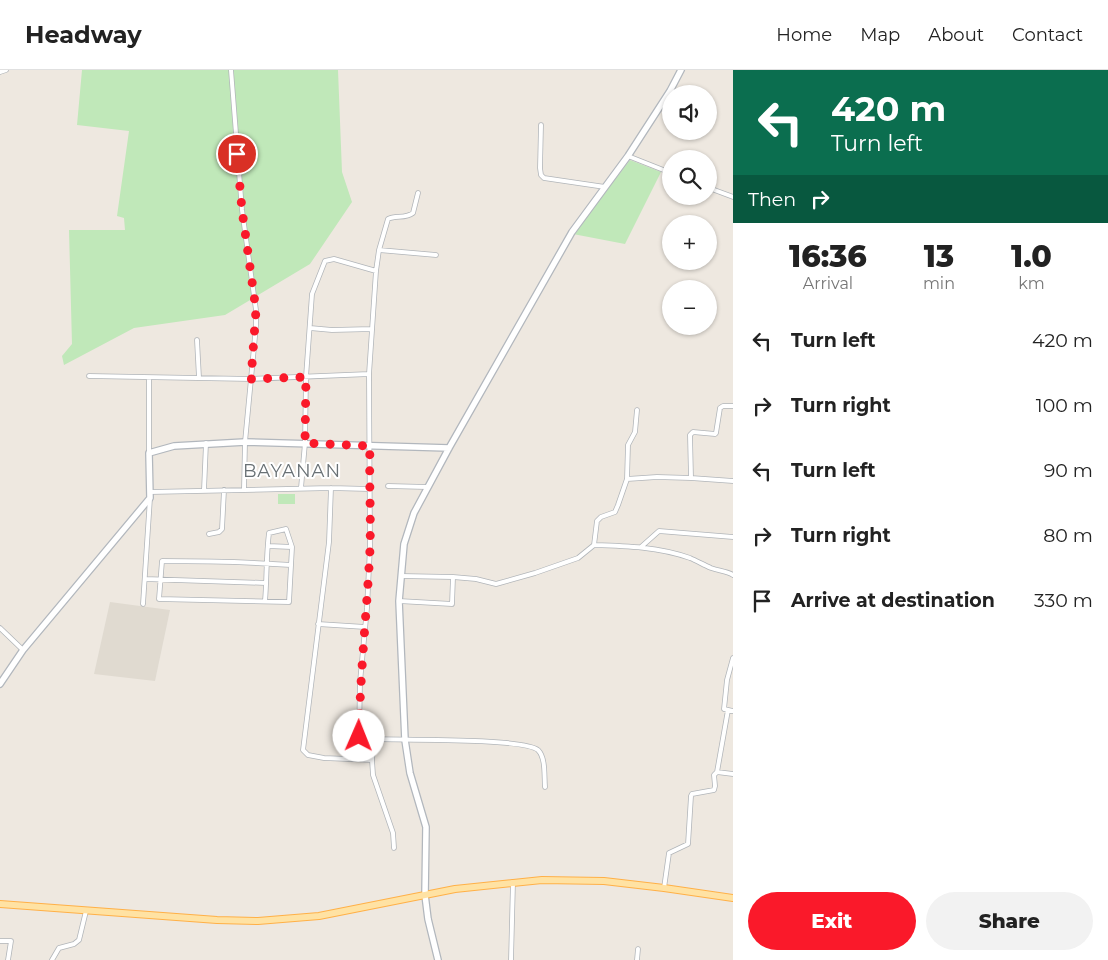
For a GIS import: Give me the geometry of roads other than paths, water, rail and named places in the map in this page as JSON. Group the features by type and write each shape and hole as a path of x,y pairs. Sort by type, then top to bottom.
{"main road":[{"path":"0,904 217,920 278,920 332,914 455,889 542,880 584,881 664,888 733,898"}],"street":[{"path":"0,72 6,70"},
{"path":"230,70 242,210 256,310 245,442 244,489"},
{"path":"438,960 428,919 425,895 426,827 410,773 405,740 399,601 404,544 414,513 449,448 572,232 628,156 670,91 681,70"},
{"path":"541,125 540,168 541,175 544,178 606,187"},
{"path":"628,156 662,169"},
{"path":"717,191 733,197"},
{"path":"418,193 413,213 408,217 392,217 388,219 379,250 376,271 369,374 370,547 360,682 359,736 374,739 475,741 526,745 536,749 542,756 545,787"},
{"path":"379,250 436,255"},
{"path":"301,488 312,294 325,261 334,259 376,271"},
{"path":"310,328 332,330 372,329"},
{"path":"197,340 199,378"},
{"path":"89,376 251,379 369,374"},
{"path":"143,604 150,495 149,378"},
{"path":"690,478 690,435 693,432 716,433 720,408 723,406 733,406"},
{"path":"594,545 597,521 600,517 615,512 628,479 628,445 634,432 637,410"},
{"path":"150,453 174,446 245,442 449,448"},
{"path":"204,490 206,443"},
{"path":"628,479 657,477 733,481"},
{"path":"388,486 428,487"},
{"path":"331,488 329,542 303,750 308,755 324,758 372,760"},
{"path":"0,684 23,650 150,495 204,490 369,489"},
{"path":"209,534 219,532 222,529 224,490"},
{"path":"266,602 266,583 267,564 268,546 269,534 286,529 292,547 289,602 266,602 159,600 162,561 267,564 291,565"},
{"path":"641,547 659,530 733,537"},
{"path":"401,576 453,577 476,579 496,584 578,558 594,545 641,547 690,558 712,568 729,572 733,576"},
{"path":"268,546 292,547"},
{"path":"399,601 452,604 453,577"},
{"path":"145,579 266,583"},
{"path":"318,624 365,627"},
{"path":"0,628 23,650"},
{"path":"733,658 724,709 733,711"},
{"path":"664,888 669,853 688,844 692,794 714,790 714,775 717,772 728,710"},
{"path":"374,739 372,760 374,782 393,833 394,848"},
{"path":"717,772 733,774"},
{"path":"511,960 513,882"},
{"path":"52,960 59,948 74,944 79,940 86,911"},
{"path":"0,941 11,942 8,960"},
{"path":"636,960 638,949"}],"district":[{"name":"BAYANAN","path":"292,471"}]}
